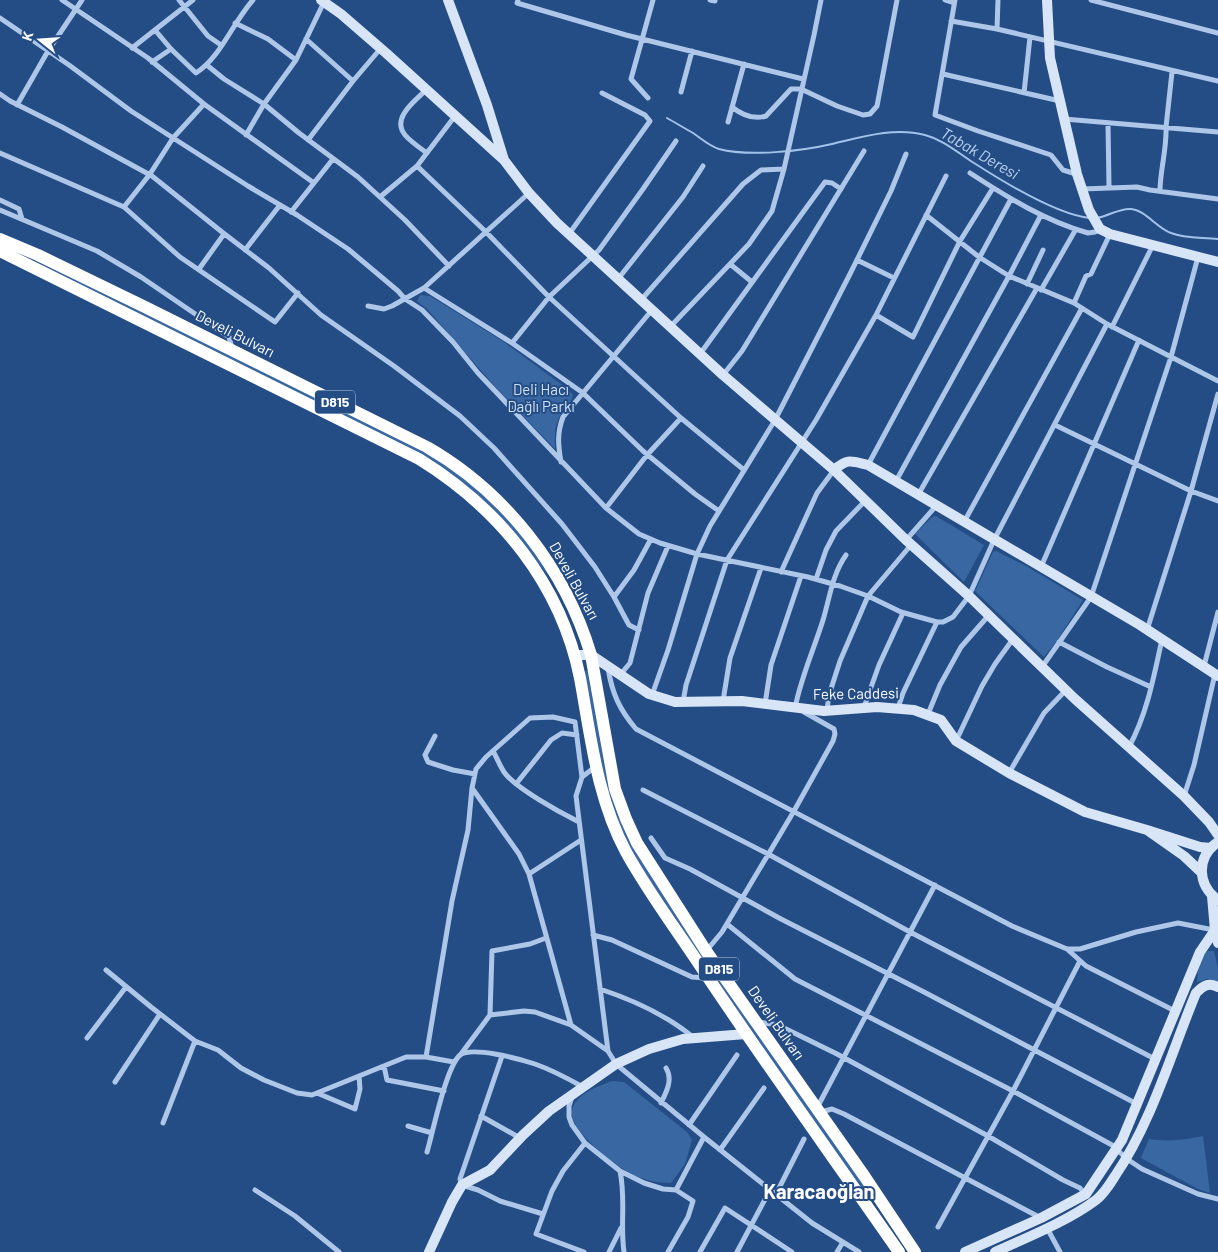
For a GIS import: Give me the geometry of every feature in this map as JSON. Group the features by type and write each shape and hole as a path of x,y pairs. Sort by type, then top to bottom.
{"highway":[{"name":"Develi Bulvarı","path":"0,239 38,255 427,447 449,461 488,492 519,523 554,571 580,622 591,654 610,765 618,798 632,833 644,856 706,951 915,1252"},
{"name":"Develi Bulvarı","path":"0,251 411,454 456,485 490,515 541,576 557,606 575,655 603,797 624,848 746,1034 899,1252"}],"street":[{"path":"62,0 152,62 204,104 314,183"},
{"path":"17,104 48,51 82,0"},
{"path":"178,0 208,36 221,45"},
{"path":"132,48 194,0"},
{"path":"155,30 171,49 196,73 208,66 235,22 253,0"},
{"path":"448,0 504,160"},
{"path":"518,0 517,3 626,35 803,79"},
{"path":"648,98 631,79 653,0"},
{"path":"670,326 749,244 772,211 784,169 821,0"},
{"path":"732,107 741,114 760,118 766,116 791,89 801,89 837,106 863,115 870,114 877,106 897,0"},
{"path":"945,0 954,1 935,114 978,131 1051,155 1063,170 1077,174"},
{"path":"997,29 998,0"},
{"path":"1047,0 1050,58 1077,174 1089,210 1102,229 1152,245 1218,262"},
{"path":"1092,0 1218,33"},
{"path":"246,135 264,104 296,60 323,1 381,48 504,160 529,193 569,234 723,375 834,470 908,543 969,596 1066,690 1184,796 1209,822 1218,835"},
{"path":"0,18 131,112 348,249 405,299 422,310 561,462 606,508 639,534 668,546 697,554 816,579 868,596 904,613 937,622 943,622 953,617 969,596 994,540 1152,245"},
{"path":"951,21 997,29 1172,72 1218,81"},
{"path":"235,22 268,39 296,60"},
{"path":"1024,93 1030,37"},
{"path":"306,39 353,81"},
{"path":"308,140 381,48"},
{"path":"152,62 171,49"},
{"path":"681,92 692,51"},
{"path":"728,122 744,64"},
{"path":"208,66 264,104 358,177 405,220 448,266"},
{"path":"1160,191 1160,176 1172,72"},
{"path":"942,74 1060,101"},
{"path":"426,90 403,114 401,121 402,129 406,136 426,153"},
{"path":"569,234 650,121 645,115 602,93"},
{"path":"0,94 150,174 224,234 270,268 321,314 433,394 460,416 494,448 562,524 596,567 629,625 639,630"},
{"path":"124,207 150,174 173,138 204,104"},
{"path":"380,197 417,166 455,116"},
{"path":"1064,119 1218,132"},
{"path":"1108,123 1109,187"},
{"path":"512,343 550,297 599,250 676,141"},
{"path":"723,375 742,351 864,152"},
{"path":"0,153 124,207 180,257 276,322 298,293"},
{"path":"652,695 668,650 697,554 719,511 775,420 858,260 891,191 906,154"},
{"path":"291,212 333,158"},
{"path":"417,166 550,297 681,418 744,470"},
{"path":"618,279 683,197 703,166"},
{"path":"641,300 743,184 761,170 784,169"},
{"path":"970,173 1010,199 1040,215 1092,233 1102,229"},
{"path":"683,702 686,685 727,560 802,444 876,315 946,176"},
{"path":"700,354 825,182 841,189"},
{"path":"1082,189 1137,187 1218,199"},
{"path":"876,315 913,337 960,242 993,188"},
{"path":"368,306 384,309 424,288 529,193"},
{"path":"868,465 1010,199"},
{"path":"0,200 19,209 22,219"},
{"path":"245,250 280,205"},
{"path":"0,210 97,251 141,277 229,337 233,351"},
{"path":"0,217 9,214"},
{"path":"926,215 979,257 1009,276 1074,303 1110,325 1218,381"},
{"path":"896,482 1009,276 1040,215"},
{"path":"918,495 1076,229"},
{"path":"1074,303 1086,276 1092,274 1102,229"},
{"path":"199,269 224,234"},
{"path":"1027,284 1043,250"},
{"path":"1042,667 1091,597 1170,357 1198,256"},
{"path":"858,260 894,278"},
{"path":"730,264 752,282"},
{"path":"424,288 512,343 583,393 647,455 719,511"},
{"path":"964,523 1082,308"},
{"path":"561,462 558,442 559,428 563,416 652,310"},
{"path":"1041,568 1139,340"},
{"path":"1147,630 1191,491 1218,394"},
{"path":"606,508 647,455 681,418"},
{"path":"1055,425 1135,462 1191,491 1218,501"},
{"path":"781,572 817,493 834,470 844,461 868,465 1162,639 1216,675 1194,765 1184,796"},
{"path":"816,579 826,550 836,532 865,501"},
{"path":"827,711 829,695 840,661 868,596 936,506"},
{"path":"614,597 634,570 651,540"},
{"path":"620,675 630,663 648,593 668,546"},
{"path":"706,951 727,924 794,811 835,734 834,729 797,708 810,654 823,620 831,584 838,566 846,555"},
{"path":"723,701 730,658 761,568"},
{"path":"765,704 771,665 801,576"},
{"path":"1204,667 1218,612"},
{"path":"864,708 879,665 904,613"},
{"path":"928,714 940,685 961,647 988,616"},
{"path":"898,708 910,676 937,622"},
{"path":"956,741 982,686 1013,639"},
{"path":"1129,747 1139,728 1162,639"},
{"path":"1059,642 1151,687"},
{"path":"575,655 591,654"},
{"name":"Feke Caddesi","path":"591,654 652,695 666,700 683,702 723,701 827,711 898,708 928,714 941,720 956,741 1009,773 1085,812 1200,847 1215,845"},
{"path":"607,666 611,689 623,714 636,729 1012,926 1067,949 1086,966 1175,1011"},
{"path":"1009,773 1044,713 1066,690"},
{"path":"426,1057 452,901 468,830 476,769 530,718 553,717 575,722 582,777 576,796 608,1051"},
{"path":"516,784 551,740 562,733 576,735"},
{"path":"435,736 425,755 428,762 453,770 475,774"},
{"path":"493,751 504,773 516,784 561,814 579,822"},
{"path":"582,777 596,767"},
{"path":"472,788 519,854 529,874 571,1025"},
{"path":"643,790 768,854 910,932 1156,1060"},
{"path":"1147,830 1184,856 1201,872"},
{"path":"651,838 664,858 690,869 742,898 1138,1104"},
{"path":"529,874 581,840"},
{"path":"1215,845 1202,863 1201,872 1203,880 1215,898 1215,930 1218,943"},
{"path":"818,1111 935,886"},
{"path":"1067,949 1080,949 1136,932 1178,923 1215,930"},
{"path":"727,924 795,979 1013,1091 1112,1146 1142,1169 1198,1194 1218,1199"},
{"path":"965,1252 1041,1218 1086,1194 1122,1140 1200,952 1215,930"},
{"path":"593,935 612,940 692,977 709,978"},
{"path":"427,1152 454,1062 490,1015 492,951 530,944 546,938"},
{"path":"938,1228 1013,1091 1080,961"},
{"path":"106,970 195,1041 218,1050 241,1068 264,1080 297,1093 312,1095 406,1057 426,1057 454,1062"},
{"path":"995,1252 1046,1228 1097,1199 1108,1187 1127,1159 1140,1132 1196,993 1204,985 1218,987"},
{"path":"87,1038 126,987"},
{"path":"600,989 618,995 679,1025 694,1038"},
{"path":"490,1015 524,1011 535,1012 571,1025 608,1051 616,1064 661,1103 770,1190 812,1223 859,1252"},
{"path":"115,1082 160,1014"},
{"path":"755,1022 778,1024 844,1058 988,1136 1080,1188 1086,1194"},
{"path":"429,1252 462,1185 490,1170 549,1111 616,1064 649,1049 684,1039 746,1034"},
{"path":"162,1123 195,1041"},
{"path":"461,1054 473,1052 502,1056 534,1064 583,1087"},
{"path":"689,1125 737,1055"},
{"path":"462,1185 460,1179 502,1056"},
{"path":"384,1066 387,1080 444,1091"},
{"path":"661,1103 669,1087 670,1074 666,1068"},
{"path":"316,1093 355,1109 360,1089 359,1076"},
{"path":"720,1150 764,1088"},
{"path":"573,1094 569,1106 569,1117 572,1125 585,1143 620,1171 644,1184 663,1190 676,1190 692,1201 688,1217 668,1252"},
{"path":"818,1111 832,1109 844,1114 1041,1218"},
{"path":"481,1116 520,1138"},
{"path":"408,1126 432,1133"},
{"path":"676,1190 704,1137"},
{"path":"776,1194 804,1139"},
{"path":"584,1252 536,1234 552,1191 563,1171 585,1143"},
{"path":"620,1171 624,1188 621,1228 624,1252"},
{"path":"462,1185 478,1190 500,1201 543,1214"},
{"path":"255,1190 295,1216 339,1252"},
{"path":"737,1252 770,1190"},
{"path":"700,1252 725,1208 792,1252"},
{"path":"608,1252 621,1228"},
{"path":"1046,1228 1060,1252"},
{"path":"837,1252 843,1242"}],"green space":[{"path":"2,245 183,332 430,455 454,471 498,509 518,530 549,574 498,515 454,476"},
{"name":"Deli Hacı Dağlı Parkı","path":"420,295 430,296 504,342 569,390 573,395 557,423 555,449 498,390 428,310 417,301"},
{"path":"936,516 984,545 964,582 915,534 932,517"},
{"path":"996,551 1026,566 1083,600 1044,657 975,591 993,552"},
{"path":"584,671 589,671 604,765 611,792 879,1207 855,1179 764,1052 634,857 606,793"},
{"path":"1208,951 1214,951 1218,968 1218,983 1207,979 1197,982 1200,961"},
{"path":"612,1081 624,1082 687,1132 692,1140 685,1164 671,1183 650,1181 630,1173 604,1155 577,1127 572,1118 574,1104 588,1091"},
{"path":"1203,1136 1210,1193 1198,1189 1141,1158 1149,1139 1176,1140"}],"waterway":[{"name":"Tabak Deresi","path":"667,118 715,148 745,153 806,149 890,132 925,135 945,143 1014,188 1062,211 1090,218"},
{"name":"Tabak Deresi","path":"1097,218 1131,209 1141,212 1171,233 1188,237 1218,239"}],"district":[{"name":"Karacaoğlan","path":"819,1192"}]}
